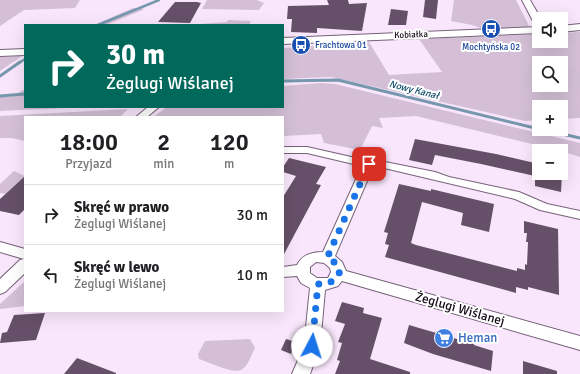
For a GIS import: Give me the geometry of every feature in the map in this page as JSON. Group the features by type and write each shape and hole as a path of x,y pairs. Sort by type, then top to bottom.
{"street":[{"path":"526,0 533,12"},
{"path":"568,28 580,27"},
{"name":"Kobiałka","path":"284,41 532,30"},
{"path":"0,53 24,52"},
{"path":"142,116 153,108"},
{"path":"284,150 307,150 369,164 380,164 519,196 544,207 580,215"},
{"path":"327,258 369,164"},
{"path":"0,247 24,254"},
{"path":"321,257 327,258 337,264 339,268 339,275 330,283 318,284 307,279 302,270 303,266 310,259 321,257"},
{"path":"0,288 24,265"},
{"path":"284,272 302,270"},
{"name":"Żeglugi Wiślanej","path":"339,275 580,343"},
{"path":"301,374 312,346 318,284"}],"shaded area":[{"path":"0,0 80,0 75,8 24,10 0,26"},
{"path":"207,0 257,0 264,3 259,10 202,9"},
{"path":"454,0 516,0 529,26 483,29 472,25 451,21"},
{"path":"133,8 145,9 108,24 96,24"},
{"path":"228,20 251,21 250,24 200,24 227,22"},
{"path":"580,32 580,118 568,119 568,100 532,100 532,120 525,121 331,77 284,79 284,48 369,42 389,75 442,72 419,39 532,34 532,48 568,48 568,33"},
{"path":"22,56 0,71 0,57"},
{"path":"320,83 335,84 532,131 532,136 551,136 580,143 580,157 568,153 568,144 532,144 416,116 379,118 383,128 372,126 360,150 324,143 321,134 284,136 284,116 154,116 166,108 284,108 284,86"},
{"path":"24,90 24,108 65,108 0,111 0,97 11,97"},
{"path":"128,109 121,116 24,116 24,141 12,138 0,138 0,116"},
{"path":"14,171 24,176 5,194 0,193 0,184"},
{"path":"24,282 24,306 0,309 0,304"},
{"path":"250,339 255,348 248,363 241,370 237,371 227,369 199,359 198,354 205,341"}],"building":[{"path":"327,0 348,0 349,4 367,3 362,31 317,28 317,33 291,32 292,19 287,19 288,6 329,5"},
{"path":"425,0 438,0 436,19 423,17"},
{"path":"175,2 201,3 190,23 158,22"},
{"path":"391,9 408,11 406,25 388,25"},
{"path":"415,139 532,162 532,175 435,155 432,165 409,160"},
{"path":"289,158 326,167 316,184 321,185 284,254 284,195 296,176 284,172 284,166"},
{"path":"24,177 24,210 19,215 0,211 0,199"},
{"path":"535,180 562,180 561,192 535,186"},
{"path":"399,184 431,191 431,189 494,204 489,232 461,225 463,213 422,202 411,243 416,245 517,271 517,268 525,270 525,264 527,265 528,242 526,242 527,233 524,233 524,221 558,229 559,295 528,287 528,290 516,287 516,293 385,257 389,245 385,244 388,233 384,232"},
{"path":"342,302 364,308 363,313 382,318 370,359 410,372 410,374 335,374 340,361 337,360 342,343 338,342 345,324 335,321"},
{"path":"45,313 36,340 0,343 2,333 7,332 14,315"},
{"path":"409,325 493,351 491,371 433,354 404,343"},
{"path":"286,339 296,342 291,354 281,350"},
{"path":"77,358 116,373 116,374 64,374"},
{"path":"523,361 557,371 557,374 523,374"}],"waterway":[{"name":"Nowy Kanał","path":"100,24 159,0"},
{"name":"Nowy Kanał","path":"19,63 24,60"},
{"name":"Nowy Kanał","path":"0,76 20,62"},
{"name":"Nowy Kanał","path":"284,81 338,80 532,127"},
{"name":"Nowy Kanał","path":"0,96 24,94"},
{"name":"Nowy Kanał","path":"568,135 580,138"}],"place":[{"name":"Mochtyńska 02","path":"491,29"},
{"name":"Frachtowa 01","path":"301,45"},
{"name":"Heman","path":"444,338"}],"route":[{"path":"312,346 318,284 330,283 339,275 339,268 337,264 333,260 327,258 369,164"}]}
